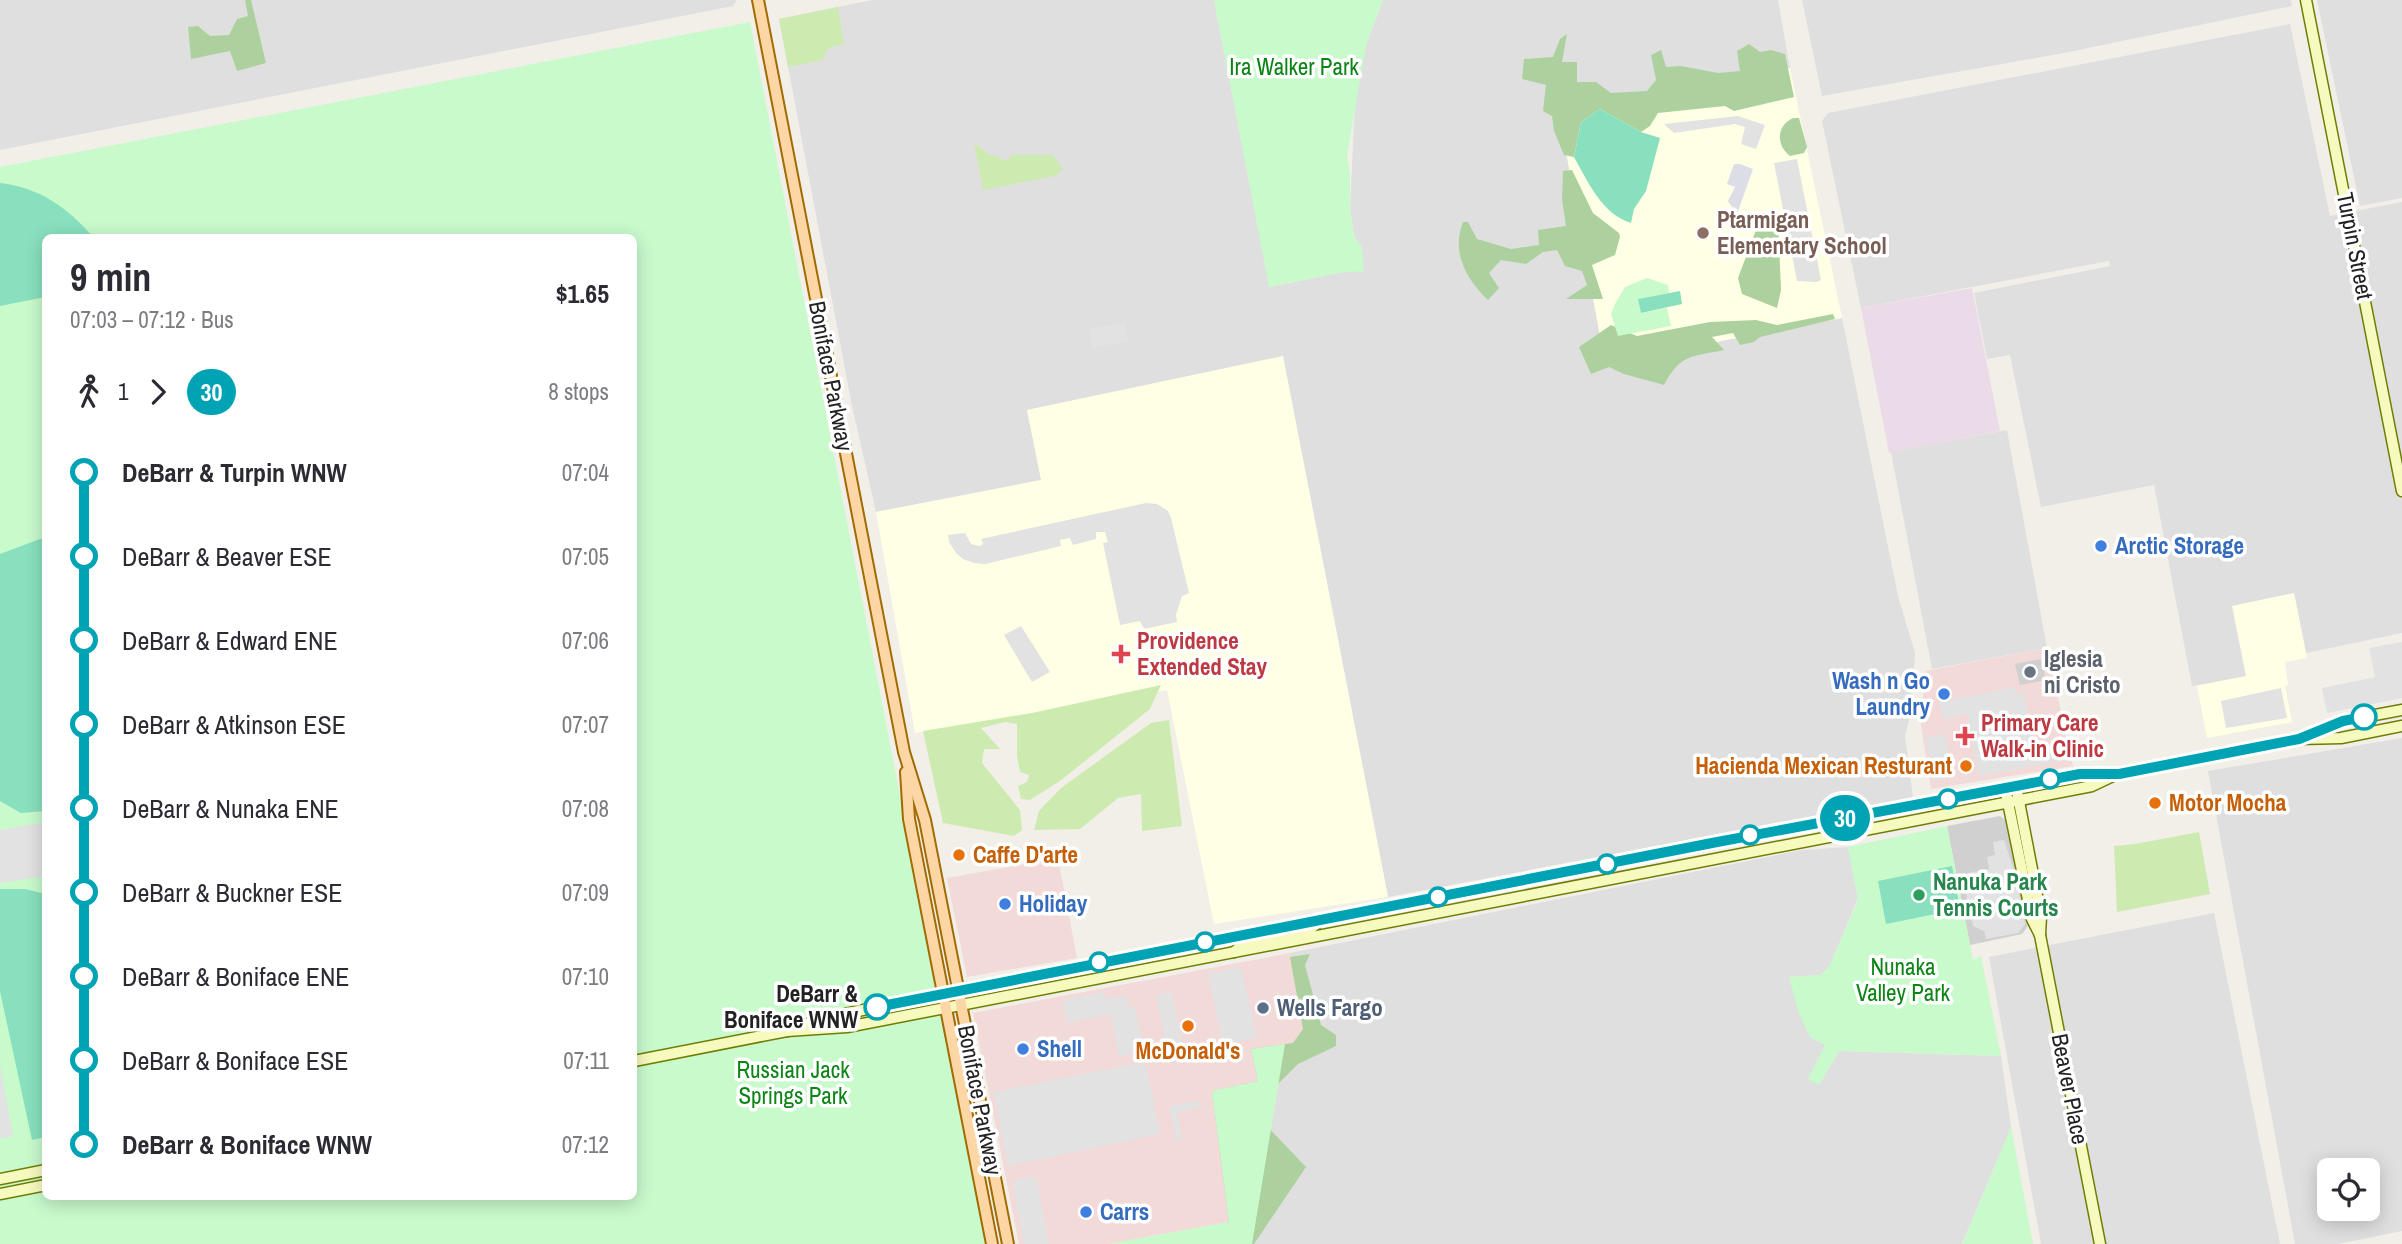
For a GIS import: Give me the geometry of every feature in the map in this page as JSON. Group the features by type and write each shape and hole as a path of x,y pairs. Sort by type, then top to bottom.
{"main road":[{"name":"Boniface Parkway","path":"758,0 904,752 925,821 1008,1244"},
{"name":"Turpin Street","path":"2306,0 2402,492"},
{"path":"2299,739 2343,721 2402,710"},
{"path":"787,1031 821,1019 942,993 2005,788 2080,774 2119,774 2299,739 2342,738 2402,726"},
{"name":"Boniface Parkway","path":"904,752 909,819 992,1244"},
{"path":"637,1060 787,1031 847,1027 2008,803 2092,786 2119,774"},
{"name":"Beaver Place","path":"2016,786 2041,916 2040,935 2100,1244"},
{"name":"Beaver Place","path":"2005,788 2032,919 2040,935"},
{"path":"1233,952 1247,942 1306,932 1323,919"},
{"path":"0,1179 42,1171"},
{"path":"0,1194 42,1186"}],"shaded area":[{"path":"0,0 737,0 733,6 0,150"},
{"path":"872,0 1214,0 1270,287 1338,273 1362,248 1354,236 1350,208 1355,99 1366,45 1383,0 1778,0 1790,68 1558,108 1605,363 1842,318 1898,596 1915,653 1911,713 1905,736 1913,797 1388,897 1283,357 1027,410 1042,480 876,512 852,406 779,19"},
{"path":"1802,0 2291,0 2292,6 2064,53 1822,96"},
{"path":"2317,0 2402,0 2402,198 2360,206"},
{"path":"2290,24 2330,216 2402,202 2402,633 2306,653 2294,593 2233,606 2247,676 2192,686 2154,485 2041,507 2010,355 1987,359 1974,293 2110,266 2109,261 1861,308 1822,121 1828,113"},
{"name":"Ptarmigan Elementary School","path":"1790,68 1842,318 1605,363 1558,108"},
{"path":"1738,116 1765,125 1756,149 1741,144 1745,127 1735,124 1674,133 1664,124"},
{"path":"1797,159 1821,280 1816,282 1797,281 1774,163"},
{"path":"1734,164 1753,169 1737,214 1728,201 1735,187 1727,184"},
{"path":"1972,288 2000,431 1889,453 1861,308"},
{"path":"1125,322 1128,341 1092,348 1089,329"},
{"name":"Providence Extended Stay","path":"1283,356 1388,897 1214,924 1167,690 915,733 876,512 1041,480 1027,410"},
{"path":"2007,430 2047,648 1932,669 1891,452"},
{"path":"1146,503 1157,504 1168,511 1189,593 1182,596 1176,614 1177,622 1144,629 1140,621 1120,625 1103,543 1108,542 1105,532 1096,532 1096,539 1073,545 1070,538 1060,540 1061,546 985,564 963,559 949,542 948,535 965,533 971,544 980,546 983,544 981,539"},
{"path":"2294,593 2307,658 2285,662 2288,685 2285,686 2292,722 2207,738 2197,686 2246,676 2232,606"},
{"path":"1021,626 1050,672 1032,682 1004,635"},
{"path":"2402,642 2402,698 2327,713 2322,688 2375,677 2369,648"},
{"path":"2047,648 2073,766 1931,789 1921,725 1925,671"},
{"name":"Iglesia ni Cristo","path":"2041,659 2046,680 2020,685 2015,664"},
{"path":"2015,687 2016,695 2024,693 2036,758 2064,753 2065,760 1979,776 1967,714 1943,719 1939,702"},
{"path":"2281,688 2287,718 2226,728 2221,701"},
{"path":"1945,734 1953,777 1934,781 1926,737"},
{"path":"2402,738 2402,1231 2338,1244 2295,1244 2208,771"},
{"path":"2000,816 2007,821 2028,926 2022,934 1970,945 1947,826"},
{"path":"42,823 42,876 0,883 0,830"},
{"path":"2004,840 2015,873 2025,924 2018,933 1986,939 1984,931 1973,926 1962,874 1989,869 1987,857 1995,855 1993,842"},
{"path":"1848,847 1858,898 1830,966 1821,975 1789,977 1826,1044 1819,1085 1839,1051 2001,1056 2011,1127 1962,1244 1252,1244 1285,1044 1303,1029 1290,953 1802,850"},
{"path":"1058,858 1077,958 967,977 947,878"},
{"path":"2214,913 2280,1244 2041,1244 1989,957"},
{"path":"1290,953 1303,1029 1294,1043 1252,1049 1259,1081 1212,1091 1229,1222 1109,1244 1019,1244 973,1013"},
{"path":"1241,967 1257,1038 1223,1044 1208,974"},
{"path":"1103,992 1105,999 1126,995 1129,1007 1135,1007 1144,1051 1119,1057 1111,1014 1067,1023 1063,1000"},
{"path":"1172,992 1186,1062 1170,1063 1156,995"},
{"path":"1145,1062 1160,1134 1008,1166 994,1092"},
{"path":"0,1065 13,1136 3,1139 0,1137"},
{"path":"1199,1101 1201,1106 1177,1113 1183,1140 1177,1142 1169,1106"},
{"path":"1036,1176 1049,1244 1024,1244 1012,1181"}],"green space":[{"path":"245,0 251,0 266,63 237,71 230,51 191,59 188,27 198,26 210,36 229,35 237,19 248,16"},
{"name":"Ira Walker Park","path":"1214,0 1383,0 1366,45 1347,156 1354,236 1362,248 1364,271 1338,273 1269,287"},
{"path":"838,7 844,44 828,48 823,60 788,67 779,19"},
{"name":"Russian Jack Springs Park","path":"750,22 987,1244 0,1244 0,167"},
{"path":"1567,34 1562,62 1577,62 1577,82 1596,82 1611,93 1647,91 1656,80 1651,55 1661,50 1666,67 1681,66 1718,73 1740,71 1737,51 1749,44 1760,52 1771,50 1785,54 1794,97 1734,111 1725,106 1658,113 1650,126 1641,132 1600,109 1581,122 1574,157 1564,155 1554,131 1552,116 1543,111 1546,85 1522,79 1524,59 1553,57 1560,39"},
{"path":"1600,109 1641,132 1660,138 1646,191 1634,209 1631,223 1621,219 1604,205 1574,157 1581,122"},
{"path":"1793,118 1799,118 1807,147 1804,153 1790,156 1782,147 1780,136 1783,126"},
{"path":"974,142 988,154 1008,161 1011,155 1053,155 1063,170 1055,176 983,190"},
{"path":"1572,170 1593,213 1619,233 1620,237 1615,255 1592,265 1603,299 1566,299 1587,285 1582,271 1565,266 1557,250 1543,252 1526,264 1501,260 1489,273 1499,288 1488,300 1473,283 1463,264 1459,244 1463,222 1468,222 1477,239 1511,249 1539,245 1538,230 1566,226 1562,200 1563,171"},
{"path":"0,183 40,194 63,208 90,234 42,234 42,298 0,306"},
{"path":"1774,213 1778,220 1781,290 1777,308 1742,294 1738,278 1762,214"},
{"path":"1647,278 1668,285 1669,293 1639,299 1641,313 1667,308 1671,326 1618,336 1611,314 1615,304 1625,287"},
{"path":"1680,291 1682,304 1641,313 1638,299"},
{"path":"1833,314 1835,319 1760,337 1754,342 1740,345 1733,333 1712,337 1724,350 1688,358 1676,367 1664,385 1609,367 1591,374 1579,347 1611,325 1637,336 1710,322 1756,320 1777,325"},
{"path":"42,539 42,811 21,813 0,801 0,554"},
{"path":"1161,685 1150,709 1060,781 1030,800 1021,799 1018,786 1027,782 1029,775 1020,772 1017,724 1005,722 981,728 1000,749 984,749 982,763 1020,810 1022,830 1014,836 943,823 923,731 1032,713"},
{"path":"1169,720 1182,826 1142,831 1141,794 1118,798 1080,829 1034,830 1039,811 1061,788 1151,723"},
{"name":"Nunaka Valley Park","path":"1947,826 1973,960 1981,956 2001,1056 1839,1051 1819,1085 1808,1079 1825,1045 1810,1037 1799,1014 1789,977 1821,975 1830,965 1858,900 1848,847"},
{"path":"2199,832 2210,894 2117,912 2114,846"},
{"name":"Nanuka Park Tennis Courts","path":"1952,866 1960,909 1886,924 1878,881"},
{"path":"0,889 25,889 42,893 42,1138 32,1140 0,991"},
{"path":"1310,954 1305,965 1321,1025 1336,1035 1336,1046 1298,1064 1273,1089 1264,1123 1306,1167 1254,1244 1144,1244 1229,1222 1212,1091 1258,1081 1251,1049 1293,1043 1303,1029 1290,957"},
{"path":"1285,1044 1252,1244 1109,1244 1229,1222 1212,1091 1258,1081 1251,1049"},
{"path":"2011,1127 2033,1244 1962,1244 1964,1240"}],"bus line":[{"name":"30","path":"877,1007 1735,838 2080,774 2119,774 2197,759 2299,739 2343,721 2364,717"}],"place":[{"name":"Ptarmigan Elementary School","path":"1703,233"},
{"name":"Arctic Storage","path":"2101,546"},
{"name":"Providence Extended Stay","path":"1121,654"},
{"name":"Iglesia ni Cristo","path":"2030,672"},
{"name":"Wash n Go Laundry","path":"1944,694"},
{"name":"Primary Care Walk-in Clinic","path":"1965,736"},
{"name":"Hacienda Mexican Resturant","path":"1966,766"},
{"name":"Motor Mocha","path":"2155,803"},
{"name":"Caffe D'arte","path":"959,855"},
{"name":"Nanuka Park Tennis Courts","path":"1919,895"},
{"name":"Holiday","path":"1005,904"},
{"name":"DeBarr & Boniface WNW","path":"877,1007"},
{"name":"Wells Fargo","path":"1263,1008"},
{"name":"McDonald's","path":"1188,1026"},
{"name":"Shell","path":"1023,1049"},
{"name":"Carrs","path":"1086,1212"}]}
